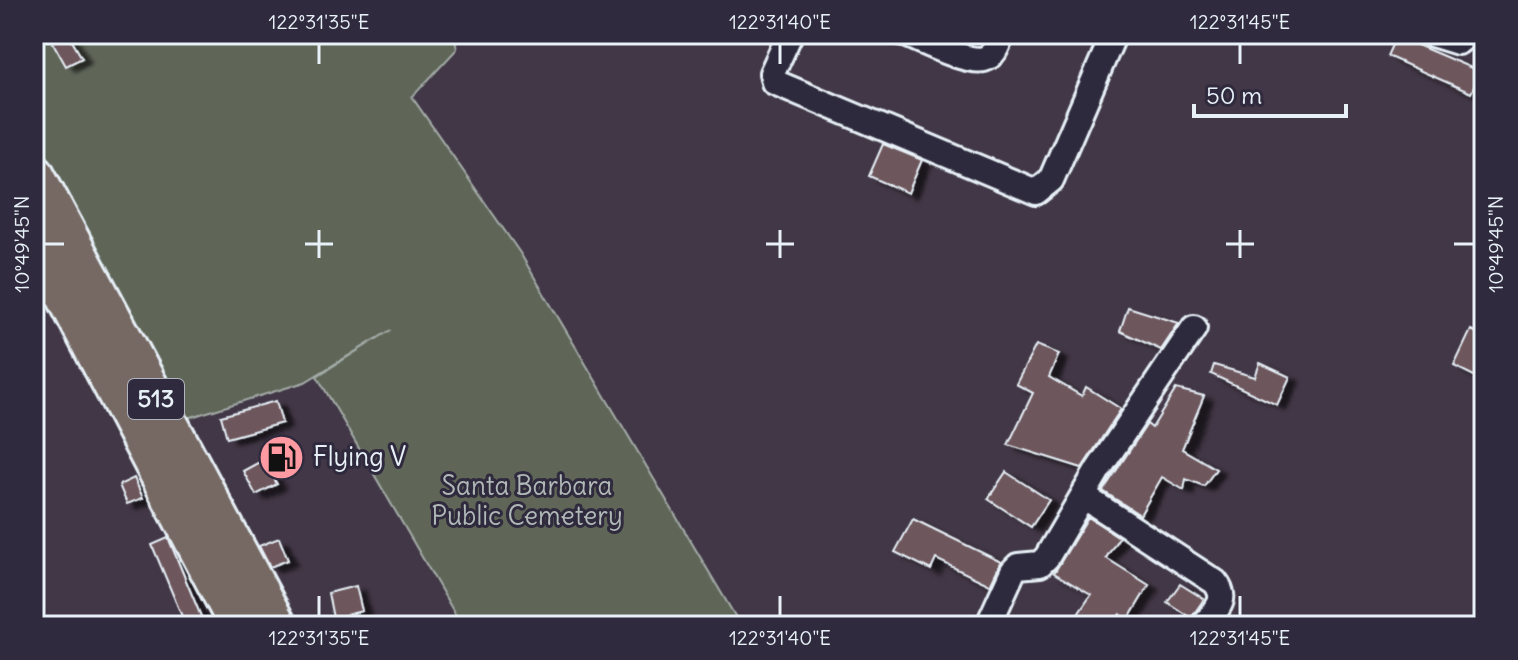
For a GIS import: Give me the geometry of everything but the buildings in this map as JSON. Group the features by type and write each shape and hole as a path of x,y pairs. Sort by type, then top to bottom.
{"main road":[{"name":"513","path":"34,173 277,626"},
{"name":"513","path":"34,235 239,626"}],"street":[{"path":"790,34 772,73 774,82 1036,192 1051,180 1114,34"},
{"path":"905,34 970,59 983,60 994,53 1002,34"},
{"path":"1432,34 1458,42 1468,34"},
{"path":"988,626 1013,571 1018,566 1043,562 1194,328"},
{"path":"1083,496 1215,582 1222,593 1222,602 1203,626"}],"green space":[{"name":"Santa Barbara Public Cemetery","path":"34,34 454,34 457,49 412,97 520,253 741,626 462,626 317,376 391,330 305,382 188,418 34,139"}],"place":[{"name":"Flying V","path":"282,457"}]}
